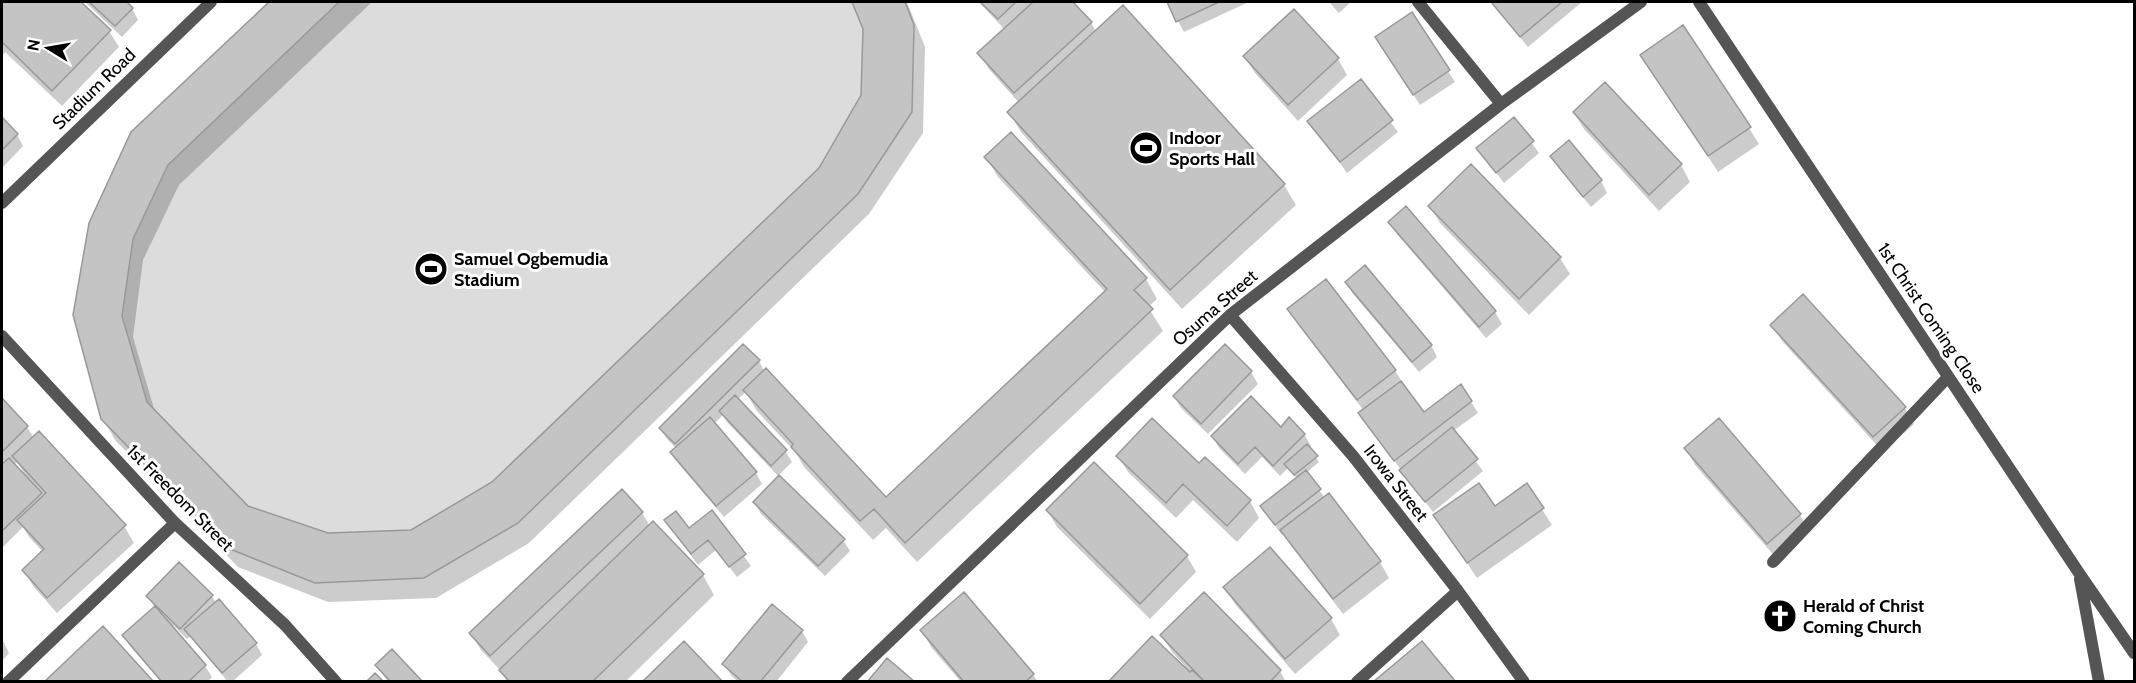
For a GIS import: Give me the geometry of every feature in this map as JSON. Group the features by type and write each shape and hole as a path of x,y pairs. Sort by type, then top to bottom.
{"street":[{"name":"Stadium Road","path":"2,203 211,2"},
{"path":"1418,2 1501,104"},
{"name":"Osuma Street","path":"846,681 1230,315 1501,104 1641,2"},
{"name":"1st Christ Coming Close","path":"1699,2 2134,653"},
{"name":"Irowa Street","path":"1230,315 1353,456 1458,591 1524,681"},
{"name":"1st Freedom Street","path":"2,336 175,523 285,625 336,681"},
{"path":"1773,562 1948,377"},
{"path":"8,681 175,523"},
{"path":"2079,573 2099,681"},
{"path":"1357,681 1458,591"}],"shaded area":[{"name":"Samuel Ogbemudia Stadium","path":"269,2 905,2 914,25 912,112 858,194 518,523 315,583 225,547 101,419 73,315 89,223 131,132"}],"building":[{"path":"2,2 81,2 111,30 52,91 2,42"},
{"path":"89,2 127,2 133,8 115,26"},
{"path":"269,2 339,2 168,165 133,239 122,316 147,402 248,506 328,533 411,530 492,482 819,168 861,95 863,29 852,2 905,2 914,25 912,112 858,194 518,523 424,578 315,583 225,547 101,419 73,315 89,223 131,132"},
{"path":"980,2 1016,2 998,19"},
{"path":"1033,2 1073,2 1092,22 1014,93 977,53"},
{"path":"1167,2 1219,2 1176,22"},
{"path":"1491,2 1562,2 1520,37"},
{"name":"Indoor Sports Hall","path":"1123,5 1285,184 1170,290 1007,112"},
{"path":"1294,9 1339,58 1288,105 1243,56"},
{"path":"1412,12 1450,70 1413,95 1375,37"},
{"path":"1683,25 1751,127 1708,156 1640,55"},
{"path":"1361,79 1393,120 1340,162 1307,121"},
{"path":"1605,82 1682,164 1649,195 1573,112"},
{"path":"2,117 18,134 2,150"},
{"path":"1514,117 1534,141 1496,173 1476,148"},
{"path":"1011,132 1147,278 1134,290 1153,309 905,543 874,509 860,521 791,447 793,444 743,390 766,368 886,497 1107,289 984,157"},
{"path":"1569,140 1602,180 1583,197 1550,156"},
{"path":"1471,164 1561,257 1519,299 1428,206"},
{"path":"1406,206 1496,311 1479,327 1388,222"},
{"path":"1365,265 1432,345 1412,362 1345,282"},
{"path":"1326,279 1396,370 1357,400 1287,309"},
{"path":"1803,294 1906,407 1873,437 1770,325"},
{"path":"743,344 760,360 675,444 659,428"},
{"path":"1225,344 1252,371 1201,424 1173,396"},
{"path":"1401,381 1424,412 1461,384 1472,401 1394,461 1358,413"},
{"path":"735,395 787,450 771,466 719,411"},
{"path":"1251,396 1281,427 1289,417 1305,434 1273,466 1255,447 1238,464 1211,436"},
{"path":"2,398 28,426 2,452"},
{"path":"710,417 757,472 716,506 670,452"},
{"path":"1152,418 1199,463 1205,457 1251,500 1227,526 1183,484 1166,503 1116,456"},
{"path":"1719,418 1801,514 1767,544 1684,448"},
{"path":"1452,427 1478,459 1425,502 1399,470"},
{"path":"39,431 126,525 47,598 22,570 44,549 17,520 46,493 12,456"},
{"path":"1307,444 1318,456 1294,475 1284,464"},
{"path":"9,458 42,493 2,531 2,464"},
{"path":"1094,462 1188,555 1140,604 1046,510"},
{"path":"1306,470 1321,489 1275,525 1260,506"},
{"path":"779,475 845,539 818,566 753,502"},
{"path":"1479,483 1495,506 1527,483 1544,508 1467,563 1433,515"},
{"path":"622,489 643,512 490,656 469,633"},
{"path":"1329,493 1381,561 1333,599 1280,530"},
{"path":"712,510 746,554 729,567 708,540 691,554 664,520 676,511 689,528"},
{"path":"653,521 704,574 592,682 510,682 499,670"},
{"path":"1270,547 1332,618 1285,659 1223,587"},
{"path":"179,562 213,595 180,629 146,596"},
{"path":"964,592 1034,674 1025,682 964,682 920,630"},
{"path":"1204,592 1281,670 1270,682 1205,682 1160,635"},
{"path":"219,599 257,643 222,673 184,629"},
{"path":"772,604 803,630 760,682 743,682 722,664"},
{"path":"155,606 206,665 188,682 162,682 122,635"},
{"path":"103,626 154,682 44,682"},
{"path":"1152,636 1190,672 1192,670 1205,682 1108,682"},
{"path":"684,641 723,682 642,682"},
{"path":"1422,641 1456,682 1373,682"},
{"path":"392,649 423,682 391,682 375,665"},
{"path":"887,658 915,682 867,682"},
{"path":"375,673 384,682 366,682"}],"place":[{"name":"Indoor Sports Hall","path":"1146,148"},
{"name":"Samuel Ogbemudia Stadium","path":"431,269"},
{"name":"Herald of Christ Coming Church","path":"1780,616"}]}
